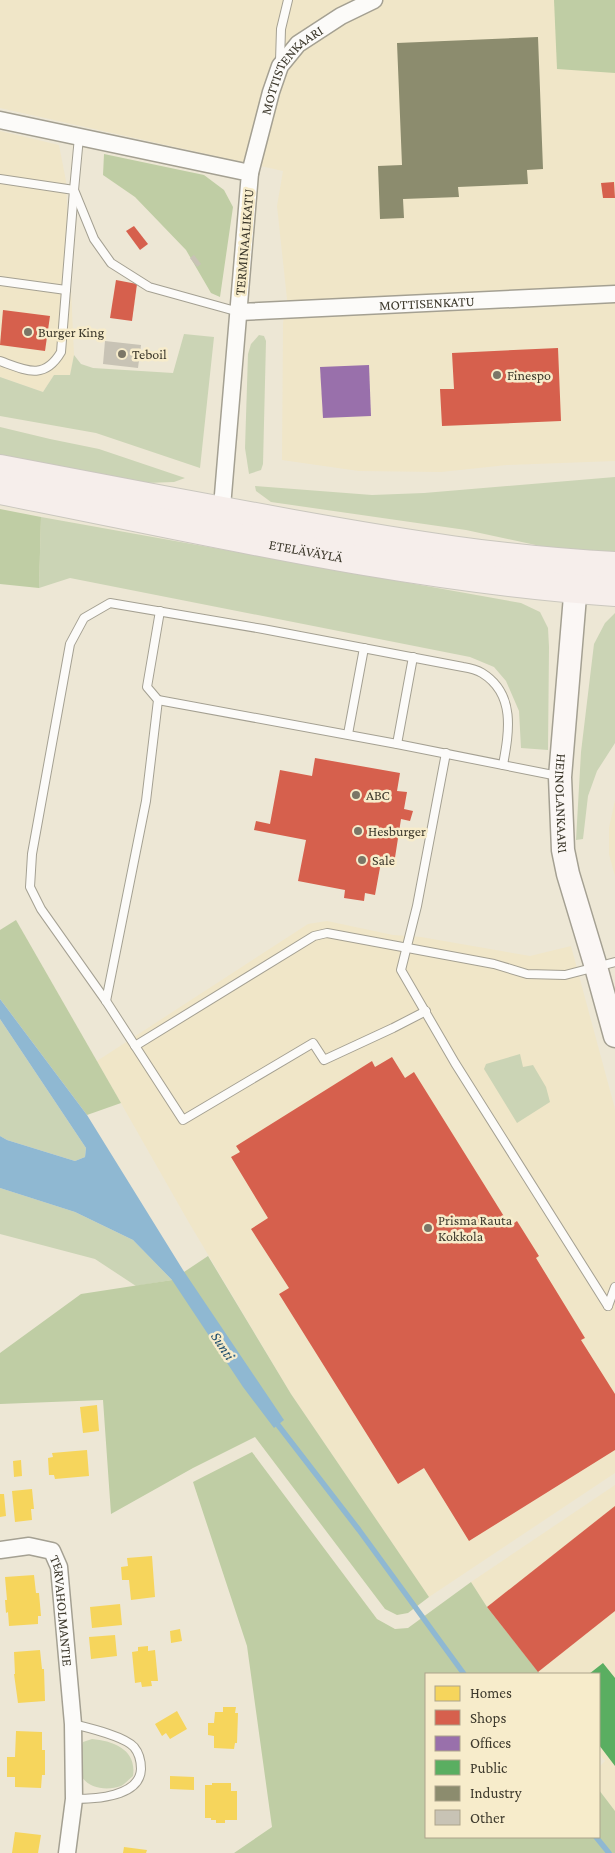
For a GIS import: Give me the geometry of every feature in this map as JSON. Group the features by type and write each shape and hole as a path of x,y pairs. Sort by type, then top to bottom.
{"highway":[{"name":"ETELÄVÄYLÄ","path":"0,469 221,523 331,556 426,571 577,577 615,566"},
{"name":"ETELÄVÄYLÄ","path":"0,490 221,523"},
{"name":"ETELÄVÄYLÄ","path":"577,577 615,592"}],"street":[{"name":"MOTTISTENKAARI","path":"250,173 271,92 280,66 298,44 341,16 374,0"},
{"name":"TERMINAALIKATU","path":"0,120 250,173 221,523"},
{"name":"MOTTISENKATU","path":"238,312 615,294"},
{"name":"HEINOLANKAARI","path":"577,577 560,776 563,850 568,874 606,965 615,1036"},
{"name":"TERVAHOLMANTIE","path":"0,1550 29,1546 52,1551 59,1567 73,1724 74,1799 66,1853"}],"lane":[{"path":"280,66 281,29 288,0"},
{"path":"0,361 29,372 45,369 55,363 61,352 79,137"},
{"path":"0,179 74,190"},
{"path":"74,190 94,239 111,263 149,287 238,312"},
{"path":"0,281 66,290"},
{"path":"426,1011 324,1060 313,1042 183,1120 106,1001 41,909 30,887 32,854 70,644 84,618 110,603 463,667 481,673 495,686 503,699 509,715 508,738 503,765"},
{"path":"160,611 147,687 158,700 348,734 560,776"},
{"path":"348,734 364,648"},
{"path":"397,744 413,657"},
{"path":"106,1001 146,801 158,700"},
{"path":"446,753 417,906 401,970 460,1071 612,1306"},
{"path":"135,1046 314,936 327,933 494,964 527,974 565,975 606,965"},
{"path":"612,1306 615,1287"},
{"path":"73,1724 119,1738 134,1747 141,1761 141,1775 131,1787 109,1797 74,1799"}],"shaded area":[{"path":"0,0 615,0 615,461 507,465 441,472 359,471 282,460 283,323 287,299 277,206 283,171 0,108"},
{"path":"0,131 59,145 66,181 74,355 70,376 54,375 43,392 0,377"},
{"path":"615,800 615,876 609,854 609,828"},
{"path":"327,921 393,935 421,937 530,956 571,946 615,1109 615,1473 429,1597 291,1394 188,1221 97,1061 308,924"},
{"path":"615,1485 615,1811 600,1791 600,1766 605,1761 600,1754 600,1673 539,1673 487,1607 471,1582"}],"green space":[{"path":"554,0 615,0 615,73 557,69"},
{"path":"104,154 204,175 224,190 233,207 220,297 211,293 186,250 135,197 103,175"},
{"path":"184,334 214,337 200,468 96,433 0,416 0,377 43,392 54,375 70,375 74,355 81,364 93,368 173,373"},
{"path":"259,335 264,336 266,341 263,464 261,470 249,474 245,448 248,354 251,344"},
{"path":"0,427 99,449 185,478 174,482 146,483 0,455"},
{"path":"615,477 615,555 577,554 466,530 271,502 256,491 255,486 372,495 424,493"},
{"path":"0,509 41,517 39,588 0,584"},
{"path":"41,517 521,603 540,612 548,628 548,750 521,748 519,711 506,681 494,667 470,657 70,578 39,588"},
{"path":"615,613 615,743 597,771 588,796 583,839 576,840 581,752 594,644 605,623"},
{"path":"16,920 121,1103 87,1115 0,999 0,930"},
{"path":"0,1019 86,1148 85,1157 75,1161 7,1140 0,1136"},
{"path":"520,1054 523,1067 533,1065 546,1087 550,1102 517,1123 484,1069 486,1064"},
{"path":"0,1188 75,1212 133,1240 172,1280 136,1286 95,1259 0,1234"},
{"path":"208,1256 291,1394 429,1597 408,1613 397,1615 385,1609 255,1437 193,1468 111,1514 103,1400 0,1404 0,1353 81,1294 172,1280"},
{"path":"252,1452 377,1619 395,1629 408,1628 471,1582 487,1607 539,1673 425,1673 425,1838 600,1838 600,1791 615,1811 615,1853 234,1853 272,1827 247,1646 193,1482"},
{"path":"92,1739 116,1745 128,1753 133,1767 133,1776 115,1788 98,1787 87,1782 80,1773 79,1766 83,1742"}],"water":[{"path":"0,999 87,1115 183,1270 284,1420 274,1428 243,1387 172,1280 133,1240 75,1212 0,1188 0,1136 7,1140 75,1161 85,1157 86,1148 0,1019"}],"building: Homes":[{"path":"97,1405 99,1431 83,1433 80,1407"},
{"path":"87,1450 89,1476 55,1479 54,1475 49,1475 48,1458 53,1457 52,1453"},
{"path":"21,1460 22,1476 14,1477 13,1461"},
{"path":"32,1489 34,1509 31,1509 32,1520 15,1522 12,1491"},
{"path":"0,1494 4,1494 6,1516 0,1517"},
{"path":"152,1556 155,1597 131,1600 129,1580 122,1580 121,1567 128,1566 127,1558"},
{"path":"34,1575 36,1593 39,1593 41,1616 38,1616 38,1624 9,1626 8,1612 6,1613 5,1577"},
{"path":"120,1604 122,1625 92,1628 90,1607"},
{"path":"180,1629 182,1641 171,1643 170,1631"},
{"path":"115,1635 117,1656 91,1659 89,1637"},
{"path":"148,1646 148,1651 155,1650 158,1681 151,1681 152,1686 142,1687 141,1682 135,1683 132,1652 138,1651 138,1647"},
{"path":"40,1650 42,1669 44,1669 45,1701 18,1703 14,1674 14,1652"},
{"path":"223,1707 236,1707 235,1713 238,1713 237,1743 235,1743 234,1749 214,1748 214,1736 208,1735 208,1723 214,1723 215,1712 223,1712"},
{"path":"177,1711 187,1729 170,1739 166,1733 162,1736 155,1724"},
{"path":"16,1731 42,1732 42,1750 45,1750 45,1775 42,1775 41,1788 15,1787 15,1777 7,1777 7,1757 15,1757"},
{"path":"170,1776 194,1777 194,1790 170,1789"},
{"path":"212,1783 231,1783 231,1791 237,1791 237,1820 225,1820 225,1823 216,1823 216,1820 205,1818 205,1785 212,1785"},
{"path":"15,1832 41,1835 38,1853 12,1853"},
{"path":"124,1847 147,1850 146,1853 123,1853"}],"building: Shops":[{"path":"614,182 615,198 603,198 601,183"},
{"path":"134,226 148,244 140,250 126,231"},
{"name":"Teboil","path":"116,280 137,284 132,321 110,318"},
{"path":"3,310 50,316 45,351 0,345"},
{"path":"558,348 561,421 442,426 440,389 454,389 452,353"},
{"path":"315,758 400,773 397,791 407,792 404,809 413,811 410,821 401,819 394,864 381,862 375,895 365,893 364,901 344,898 345,890 298,881 306,840 254,830 256,821 270,824 280,770 312,776"},
{"path":"392,1057 405,1078 414,1072 510,1226 517,1221 539,1256 536,1258 585,1338 581,1340 615,1394 615,1450 469,1541 424,1468 398,1484 279,1294 289,1288 251,1229 268,1218 231,1157 240,1152 236,1146 372,1061 375,1067"},
{"path":"615,1506 615,1611 538,1672 487,1607"}],"building: Offices":[{"path":"369,365 371,416 323,418 320,367"}],"building: Public":[{"path":"603,1663 615,1678 615,1766 600,1746 600,1673 590,1673"}],"building: Industry":[{"path":"538,37 543,169 527,170 528,184 458,187 459,197 403,199 404,218 380,219 378,166 402,165 397,43"}],"building: Other":[{"path":"194,255 201,264 197,267 190,258"},
{"name":"Teboil","path":"105,341 141,345 138,368 103,364"}],"waterway":[{"name":"Sunti","path":"278,1425 359,1530 463,1673"},
{"name":"Sunti","path":"597,1838 609,1853"}],"place":[{"name":"Burger King","path":"28,332"},
{"name":"Teboil","path":"122,354"},
{"name":"Finespo","path":"497,375"},
{"name":"ABC","path":"356,795"},
{"name":"Hesburger","path":"358,831"},
{"name":"Sale","path":"362,860"},
{"name":"Prisma Rauta Kokkola","path":"428,1228"}]}
